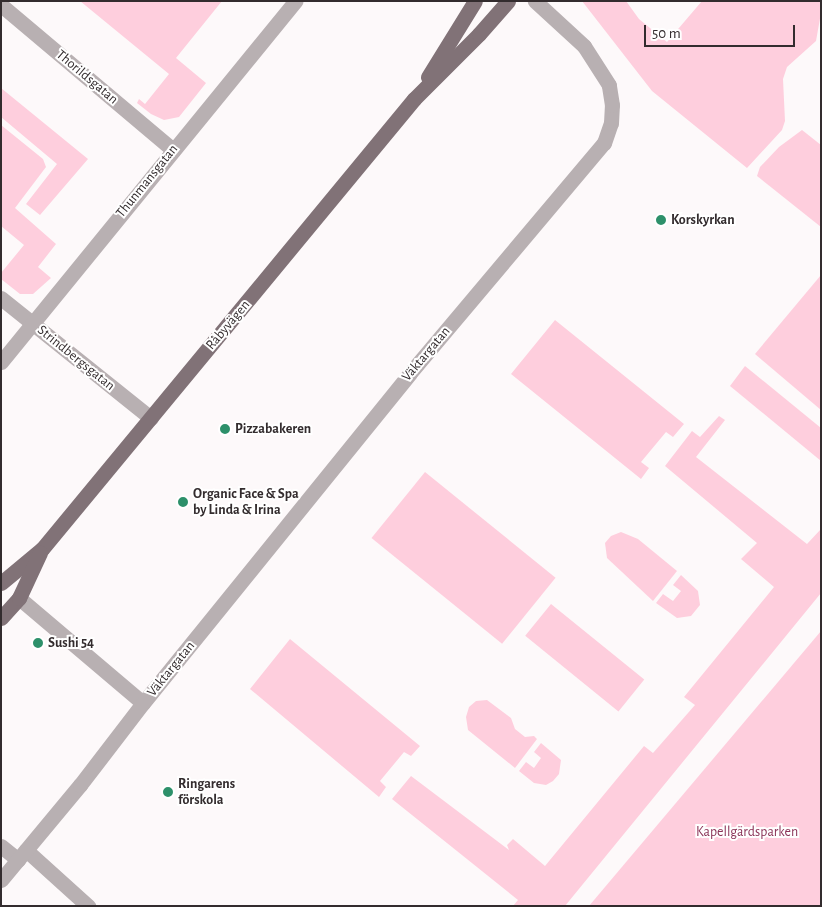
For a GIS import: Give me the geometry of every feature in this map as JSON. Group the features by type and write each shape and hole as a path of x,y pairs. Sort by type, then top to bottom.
{"main road":[{"name":"Råbyvägen","path":"414,99 475,1"},
{"name":"Råbyvägen","path":"1,583 42,549 414,99 479,34 508,1"},
{"name":"Råbyvägen","path":"1,618 19,598 42,549"}],"street":[{"name":"Thunmansgatan","path":"1,362 294,1"},
{"name":"Väktargatan","path":"1,880 80,785 143,703 410,373 604,143 611,123 612,105 609,85 584,46 535,1"},
{"name":"Thorildsgatan","path":"1,5 172,150"},
{"name":"Strindbergsgatan","path":"1,298 151,418"},
{"name":"Väktargatan","path":"19,598 143,703"},
{"path":"1,846 22,855 88,906"}],"green space":[{"path":"80,1 222,1 176,58 206,83 179,117 164,120 151,114 137,103 139,99 145,104 169,74"},
{"path":"582,1 626,1 639,19 667,42 702,1 821,1 821,13 816,41 787,67 783,79 785,121 782,130 747,168 652,91"},
{"path":"1,88 88,159 40,215 26,204 57,164 1,117"},
{"path":"1,125 43,159 46,167 15,208 56,244 38,267 51,278 33,294 20,294 1,279 1,273 24,245 1,226"},
{"path":"802,130 821,145 821,227 757,176 760,167 779,147"},
{"path":"821,275 821,410 755,354"},
{"path":"555,320 684,424 673,437 666,432 641,462 649,468 641,479 511,374"},
{"path":"745,366 821,428 821,461 730,386"},
{"path":"719,416 725,420 696,457 807,544 821,529 821,593 565,906 513,906 518,900 392,799 411,776 509,850 507,845 513,839 545,866 644,746 653,753 695,705 684,697 774,587 741,559 757,543 665,466 692,431 700,437"},
{"path":"425,472 556,578 502,644 372,538"},
{"path":"621,532 638,539 677,571 653,601 607,558 605,543 611,536"},
{"path":"681,575 698,591 700,605 691,616 677,618 656,603 663,594 673,601 681,591 673,585"},
{"path":"551,604 644,680 618,711 525,636"},
{"name":"Kapellgärdsparken","path":"821,631 821,906 589,906"},
{"path":"290,639 420,746 411,756 404,752 380,781 386,787 379,797 250,689"},
{"path":"487,700 511,718 515,729 525,737 534,736 537,739 515,768 468,730 466,717 469,707 476,701"},
{"path":"541,743 561,760 559,774 546,785 534,783 519,771 526,762 534,768 541,758 534,752"}],"place":[{"name":"Korskyrkan","path":"661,220"},
{"name":"Pizzabakeren","path":"225,429"},
{"name":"Organic Face & Spa by Linda & Irina","path":"183,502"},
{"name":"Sushi 54","path":"38,643"},
{"name":"Ringarens förskola","path":"168,792"}]}
